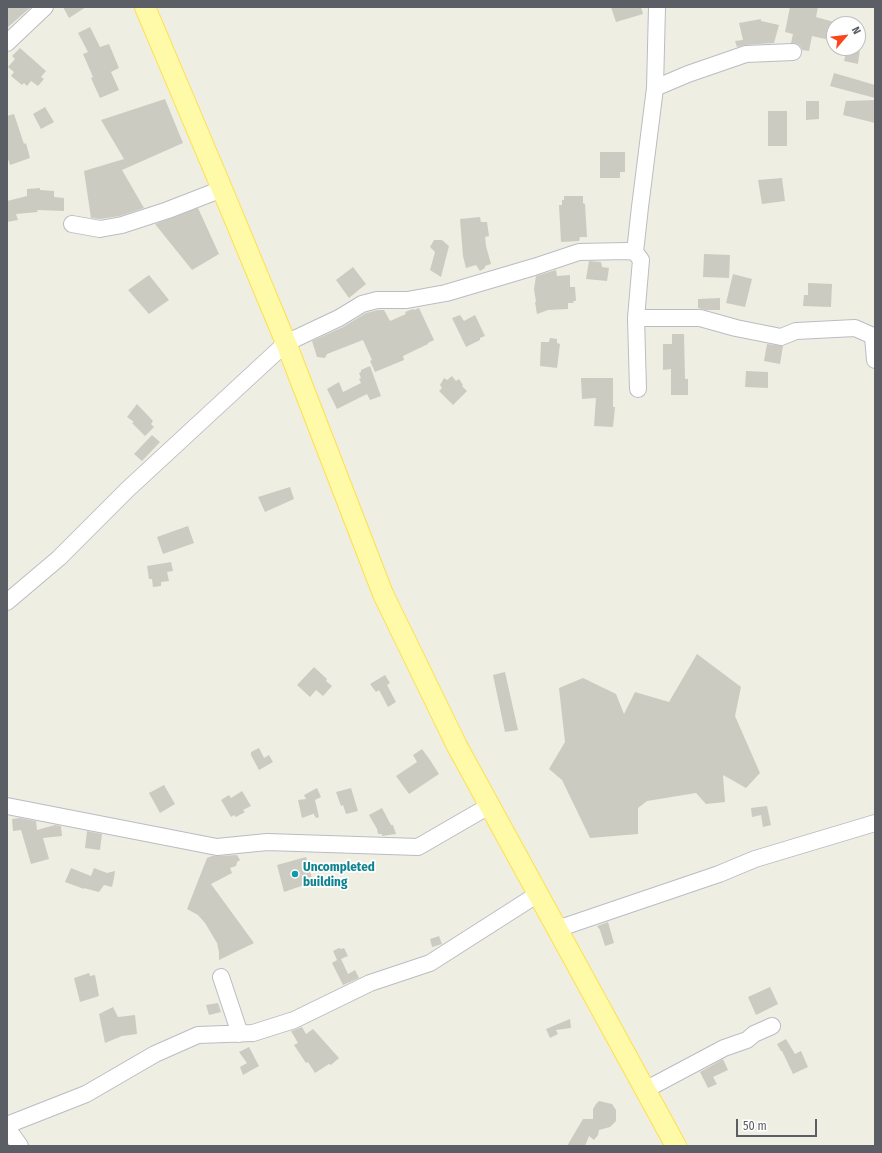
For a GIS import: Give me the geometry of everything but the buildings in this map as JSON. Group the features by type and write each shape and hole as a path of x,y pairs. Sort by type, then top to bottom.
{"main road":[{"path":"145,7 286,343 383,594 456,746 676,1146"}],"street":[{"path":"7,43 45,7"},
{"path":"638,389 636,318 640,260 635,252 655,88 657,7"},
{"path":"655,88 688,74 746,54 793,52"},
{"path":"72,224 100,229 122,224 168,210 222,189"},
{"path":"7,602 58,558 128,489 286,343 339,318 362,304 377,300 407,300 446,293 579,252 635,252"},
{"path":"636,318 700,318 736,328 781,337 796,331 855,328 873,336 875,360"},
{"path":"7,806 217,847 267,842 418,847 489,806"},
{"path":"557,929 705,879 755,859 875,823"},
{"path":"7,1125 86,1094 155,1054 198,1035 253,1033 294,1020 370,984 430,963 538,894"},
{"path":"221,977 240,1034"},
{"path":"645,1090 724,1048 747,1040 754,1034 772,1026"},
{"path":"7,1128 20,1146"}],"place":[{"name":"Uncompleted building","path":"295,874"}]}
